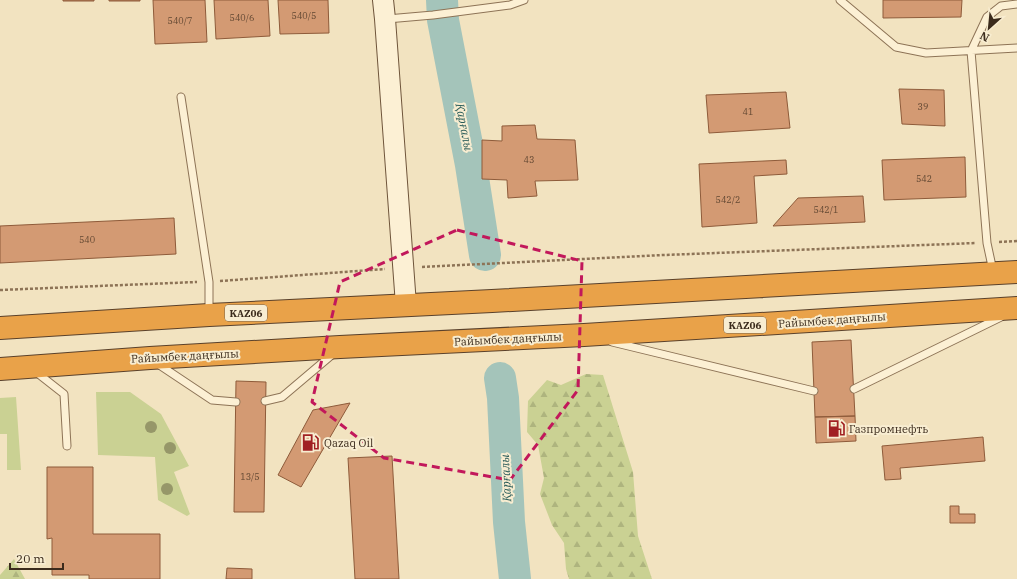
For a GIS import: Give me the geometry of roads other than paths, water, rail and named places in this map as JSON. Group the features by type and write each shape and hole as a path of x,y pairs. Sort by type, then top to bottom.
{"highway":[{"name":"KАZ06","path":"0,328 210,315 1017,272"},
{"name":"Райымбек даңғылы","path":"0,369 150,358 584,335 1017,308"}],"street":[{"path":"384,10 406,305"}],"lane":[{"path":"384,10 433,15 510,6 524,0"},
{"path":"840,0 896,47 926,53 1017,48"},
{"path":"994,273 987,243 972,51 987,17 1001,6 1017,4"},
{"path":"181,97 209,282 210,315"},
{"path":"854,389 1017,308"},
{"path":"584,335 814,391"},
{"path":"265,401 282,397 340,347"},
{"path":"150,358 212,400 236,402"},
{"path":"30,367 64,394 67,446"}],"waterway":[{"name":"Қарғалы","path":"442,0 443,20 471,165 485,255"},
{"name":"Қарғалы","path":"500,378 503,398 509,522 515,579"}],"place":[{"name":"Газпромнефть","path":"836,429"},
{"name":"Qazaq Oil","path":"311,443"}]}
